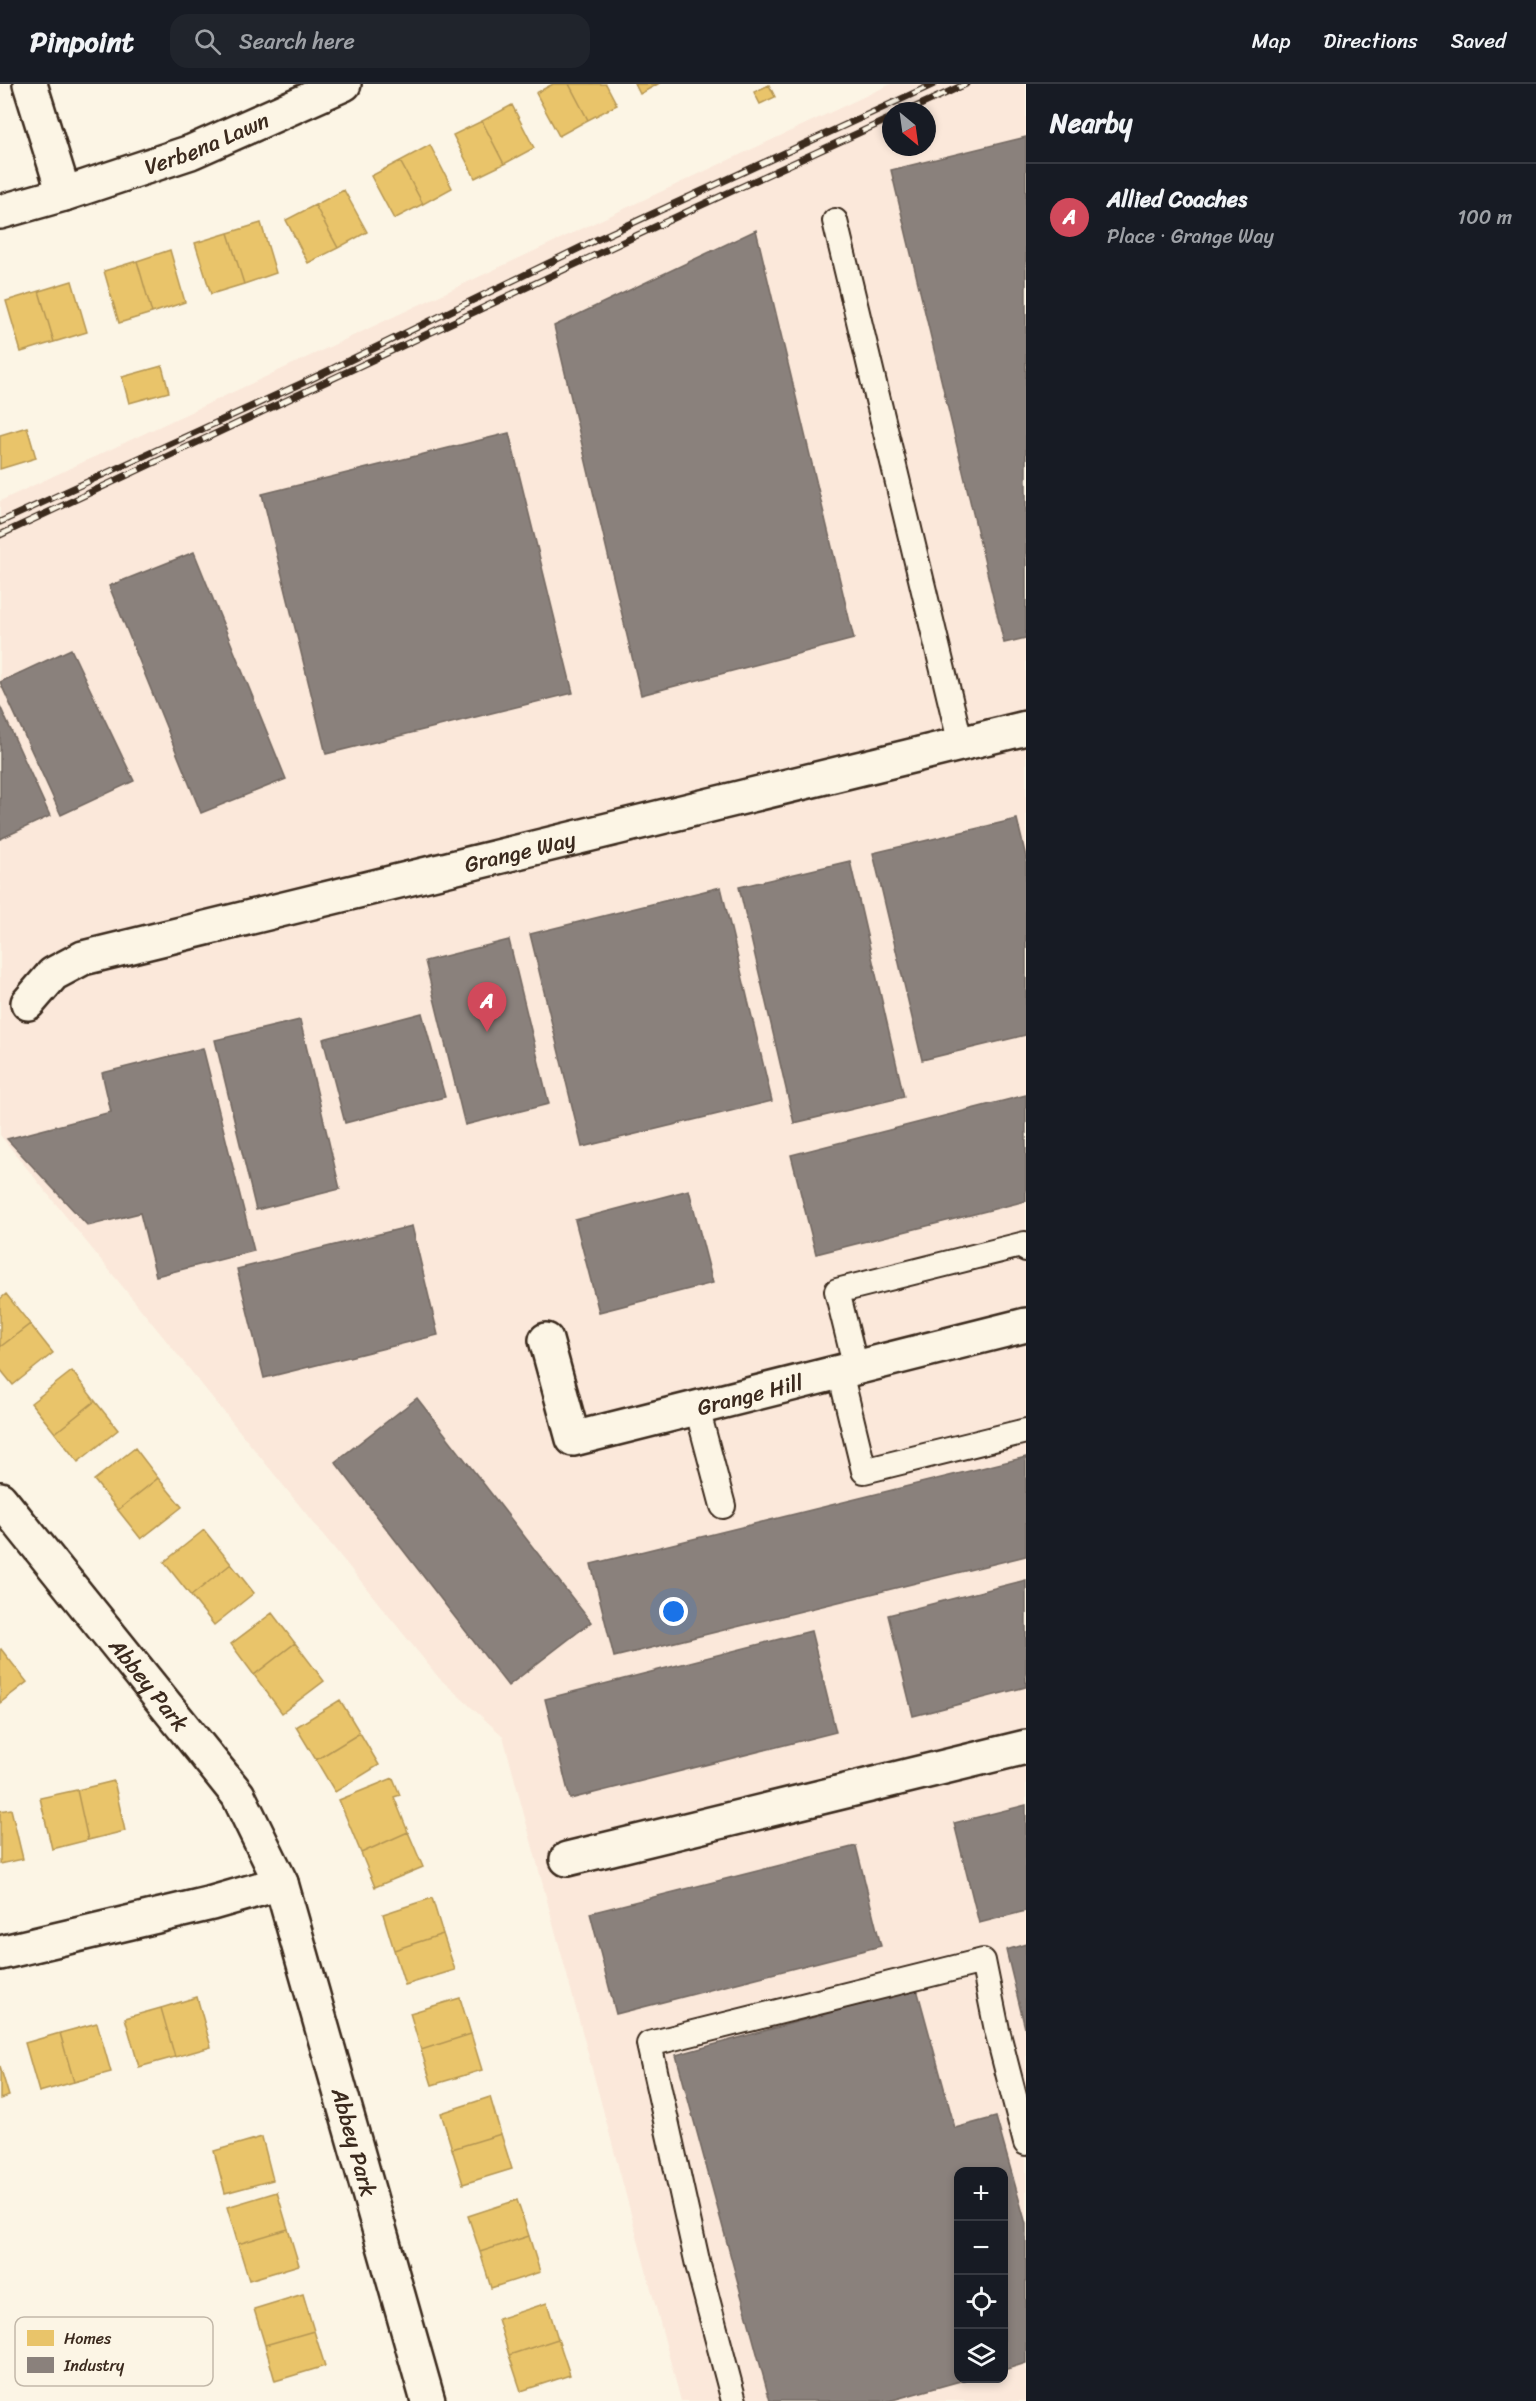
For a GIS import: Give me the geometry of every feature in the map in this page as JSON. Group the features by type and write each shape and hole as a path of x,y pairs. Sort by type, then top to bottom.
{"street":[{"path":"30,84 64,194"},
{"name":"Verbena Lawn","path":"0,212 64,194 191,152 344,84"},
{"name":"Grange Way","path":"28,1003 53,974 83,958 1026,728"},
{"name":"Grange Hill","path":"546,1340 573,1439 1026,1325"},
{"name":"Abbey Park","path":"0,1499 237,1795 281,1883 428,2401"},
{"path":"567,1859 1026,1747"},
{"path":"0,1953 281,1883"}],"lane":[{"path":"835,221 961,745"},
{"path":"1026,1249 1025,1244 837,1292 864,1471 1026,1431"},
{"path":"697,1408 723,1506"},
{"path":"734,2401 698,2265 650,2044 983,1961 997,2030 1026,2143"}],"shaded area":[{"path":"891,84 1026,84 1026,2401 681,2401 503,1736 439,1678 0,1135 0,501"}],"building: Homes":[{"path":"553,84 569,84 588,120 559,136 536,93"},
{"path":"569,84 606,84 617,105 588,120"},
{"path":"635,84 658,84 640,94"},
{"path":"769,85 775,97 760,104 754,92"},
{"path":"512,105 534,148 504,164 482,121"},
{"path":"482,121 504,164 475,178 453,135"},
{"path":"430,145 452,188 423,204 400,161"},
{"path":"400,161 423,204 394,219 371,176"},
{"path":"344,190 367,232 338,248 315,205"},
{"path":"315,205 338,248 308,263 286,220"},
{"path":"261,223 276,273 244,284 228,233"},
{"path":"228,233 244,284 211,294 195,243"},
{"path":"170,250 185,302 152,313 137,261"},
{"path":"137,261 152,313 119,323 104,271"},
{"path":"72,281 87,332 54,342 39,291"},
{"path":"39,291 54,342 21,352 6,301"},
{"path":"162,366 169,392 129,403 122,377"},
{"path":"27,427 36,458 0,469 0,435"},
{"path":"6,1294 30,1324 0,1347 0,1299"},
{"path":"30,1324 53,1353 13,1385 0,1369 0,1347"},
{"path":"72,1371 95,1401 55,1433 31,1403"},
{"path":"95,1401 118,1430 78,1462 55,1433"},
{"path":"135,1448 158,1478 118,1510 94,1480"},
{"path":"158,1478 182,1507 141,1539 118,1510"},
{"path":"204,1530 231,1564 191,1596 164,1562"},
{"path":"231,1564 254,1593 214,1625 191,1596"},
{"path":"272,1613 295,1643 254,1675 231,1644"},
{"path":"295,1643 324,1681 282,1713 254,1675"},
{"path":"0,1650 27,1682 0,1703"},
{"path":"340,1700 360,1733 316,1760 296,1727"},
{"path":"360,1733 379,1765 335,1792 316,1760"},
{"path":"393,1778 400,1795 394,1797 408,1832 361,1853 339,1800"},
{"path":"114,1781 125,1831 88,1840 77,1790"},
{"path":"77,1790 88,1840 52,1849 40,1798"},
{"path":"11,1809 23,1859 0,1864 0,1811"},
{"path":"408,1832 423,1867 375,1887 361,1853"},
{"path":"432,1898 443,1934 394,1950 383,1914"},
{"path":"443,1934 455,1970 405,1985 394,1950"},
{"path":"197,1997 211,2047 175,2057 161,2008"},
{"path":"460,1998 471,2034 421,2050 410,2013"},
{"path":"161,2008 175,2057 139,2067 125,2018"},
{"path":"97,2023 111,2072 74,2082 60,2033"},
{"path":"60,2033 74,2082 39,2092 25,2043"},
{"path":"471,2034 482,2070 432,2085 421,2050"},
{"path":"0,2066 9,2096 0,2099"},
{"path":"490,2097 501,2134 452,2149 441,2113"},
{"path":"501,2134 512,2169 463,2184 452,2149"},
{"path":"262,2137 273,2180 225,2193 214,2151"},
{"path":"277,2192 288,2229 238,2244 227,2207"},
{"path":"517,2200 529,2236 480,2252 468,2216"},
{"path":"288,2229 299,2265 249,2280 238,2244"},
{"path":"529,2236 540,2272 491,2288 480,2252"},
{"path":"303,2294 314,2331 265,2345 254,2309"},
{"path":"547,2303 558,2339 509,2355 498,2319"},
{"path":"314,2331 325,2366 275,2381 265,2345"},
{"path":"558,2339 570,2375 521,2391 509,2355"}],"building: Industry":[{"path":"1026,137 1026,638 1004,643 891,170"},
{"path":"756,230 854,639 641,695 554,326"},
{"path":"509,433 573,693 326,754 262,494"},
{"path":"194,552 286,779 201,813 109,586"},
{"path":"71,649 134,781 61,815 0,682"},
{"path":"0,706 50,816 0,839"},
{"path":"1017,819 1026,857 1026,1035 922,1060 873,853"},
{"path":"850,861 904,1097 794,1123 739,887"},
{"path":"721,887 772,1101 582,1147 530,934"},
{"path":"509,940 549,1104 465,1125 425,961"},
{"path":"422,1013 445,1097 345,1123 323,1039"},
{"path":"300,1020 340,1189 256,1210 215,1040"},
{"path":"203,1048 254,1251 156,1276 140,1213 88,1226 7,1139 111,1112 102,1073"},
{"path":"1026,1095 1026,1201 816,1254 791,1155"},
{"path":"689,1190 713,1283 599,1312 575,1220"},
{"path":"412,1226 438,1335 264,1378 237,1269"},
{"path":"417,1398 591,1622 508,1686 335,1462"},
{"path":"1026,1457 1026,1556 614,1657 591,1564"},
{"path":"1026,1580 1026,1687 913,1716 888,1615"},
{"path":"811,1631 836,1732 570,1799 545,1699"},
{"path":"1026,1805 1026,1911 979,1923 954,1823"},
{"path":"856,1846 881,1946 616,2014 590,1913"},
{"path":"1026,1944 1026,2032 1006,1950"},
{"path":"917,1989 955,2128 996,2117 1026,2224 1026,2363 1008,2369 1008,2167 954,2167 954,2383 889,2401 770,2401 676,2055"}],"railway":[{"path":"0,522 307,381 598,239 934,84"},
{"path":"927,102 966,84"},
{"path":"0,535 882,122"}],"place":[{"name":"Allied Coaches","path":"487,1032"}]}
